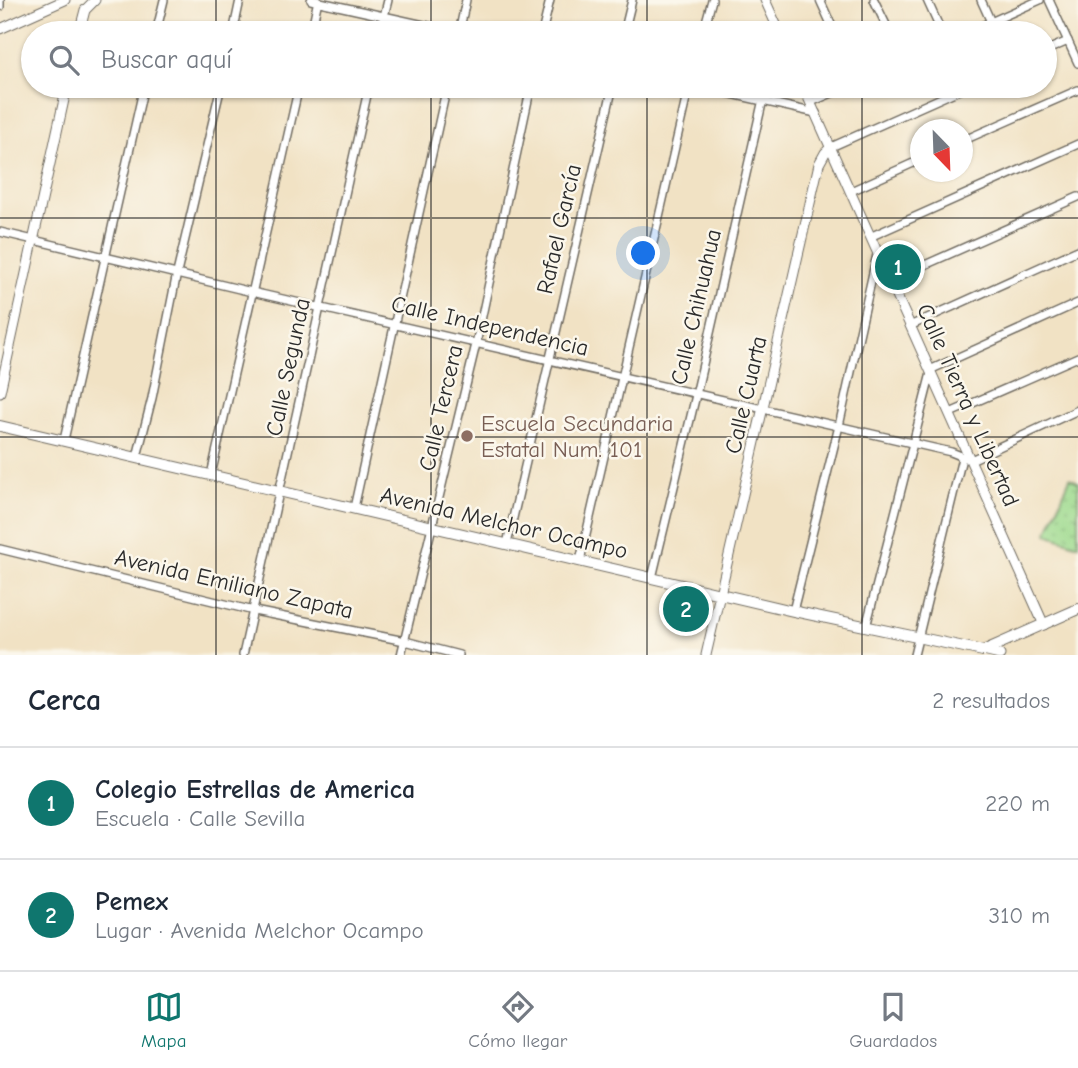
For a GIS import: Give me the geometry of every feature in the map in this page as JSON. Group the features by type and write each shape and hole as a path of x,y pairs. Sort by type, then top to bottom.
{"main road":[{"name":"Avenida Melchor Ocampo","path":"0,426 793,611 983,651"},
{"path":"983,651 1078,609"}],"street":[{"path":"0,0 0,7"},
{"path":"0,29 51,3 65,0"},
{"path":"82,21 85,10 95,0"},
{"path":"159,21 164,0"},
{"path":"236,21 240,0"},
{"path":"383,21 388,0"},
{"path":"462,21 466,0"},
{"path":"545,21 550,0"},
{"path":"627,21 632,0"},
{"path":"706,21 712,0"},
{"path":"765,0 775,21"},
{"path":"820,0 830,21"},
{"path":"874,0 884,21"},
{"path":"927,0 937,21"},
{"path":"981,0 991,21"},
{"path":"993,21 1040,0"},
{"path":"1049,0 1078,63"},
{"path":"313,21 316,1 403,21"},
{"path":"1057,46 1068,41"},
{"path":"973,136 1078,90"},
{"path":"0,391 64,98"},
{"path":"64,440 141,98"},
{"path":"137,457 218,98"},
{"path":"211,475 296,98"},
{"name":"Calle Segunda","path":"243,655 366,98"},
{"path":"354,508 444,98"},
{"name":"Calle Tercera","path":"401,655 476,344 528,98"},
{"name":"Rafael García","path":"507,544 609,98"},
{"path":"580,561 686,98"},
{"path":"753,98 816,113"},
{"name":"Calle Tierra y Libertad","path":"809,98 932,369 967,459 1044,625"},
{"path":"811,102 820,98"},
{"path":"831,147 941,98"},
{"name":"Calle Chihuahua","path":"652,578 762,100"},
{"path":"872,236 1078,144"},
{"name":"Calle Cuarta","path":"706,655 819,164 831,147"},
{"path":"851,191 910,164"},
{"path":"891,280 1078,197"},
{"name":"Calle Independencia","path":"0,232 951,452 967,459"},
{"path":"793,611 839,426 878,250"},
{"path":"912,325 1078,250"},
{"path":"866,627 932,369 1078,303"},
{"path":"950,413 1078,357"},
{"path":"914,655 967,459 1078,410"},
{"name":"Avenida Emiliano Zapata","path":"0,549 254,611 405,641 459,655"},
{"name":"Avenida Melchor Ocampo","path":"983,651 1000,655"}],"green space":[{"path":"1070,478 1078,482 1078,545 1047,534"}],"place":[{"name":"Colegio Estrellas de America","path":"898,267"},
{"name":"Escuela Secundaria Estatal Num. 101","path":"467,436"},
{"name":"Pemex","path":"686,609"}]}
